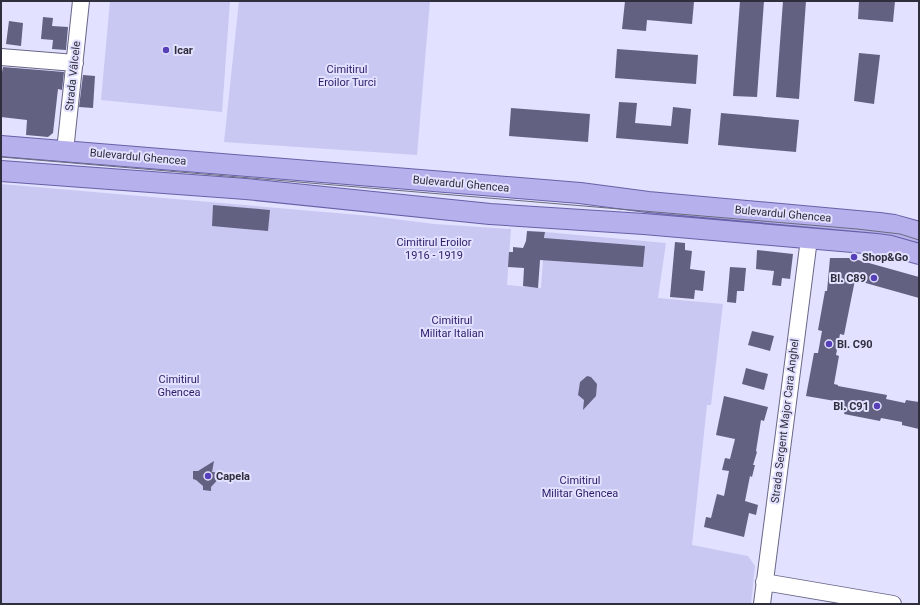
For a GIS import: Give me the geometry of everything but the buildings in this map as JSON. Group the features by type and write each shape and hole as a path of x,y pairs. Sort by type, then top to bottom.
{"main road":[{"name":"Bulevardul Ghencea","path":"1,146 580,193 604,197 879,223 911,230"},
{"path":"234,188 236,166"},
{"name":"Bulevardul Ghencea","path":"1,172 234,188 490,214 876,244 897,247 919,254"},
{"path":"602,222 604,197"},
{"path":"897,247 911,230"}],"street":[{"name":"Strada Vâlcele","path":"65,151 81,1"},
{"path":"1,57 74,63"},
{"name":"Strada Sergent Major Cara Anghel","path":"762,604 809,239"},
{"path":"764,582 893,604"}],"green space":[{"name":"Icar","path":"110,1 230,1 222,112 101,100"},
{"name":"Cimitirul Eroilor Turci","path":"239,1 430,1 417,155 224,142"},
{"path":"1,184 371,216 434,224 511,229 507,285 541,288 545,232 666,243 658,298 723,304 711,405 707,405 692,545 748,556 755,566 751,604 1,604"}],"tram line":[{"path":"1,157 857,229 900,234 919,240"}],"place":[{"name":"Icar","path":"166,50"},
{"name":"Shop&Go","path":"854,257"},
{"name":"Bl. C89","path":"874,278"},
{"name":"Bl. C90","path":"829,344"},
{"name":"Bl. C91","path":"877,406"},
{"name":"Capela","path":"208,476"}],"park label":[{"name":"Cimitirul Eroilor 1916 - 1919","path":"434,248"},
{"name":"Cimitirul Militar Italian","path":"452,326"},
{"name":"Cimitirul Ghencea","path":"179,385"},
{"name":"Cimitirul Militar Ghencea","path":"580,486"}]}
